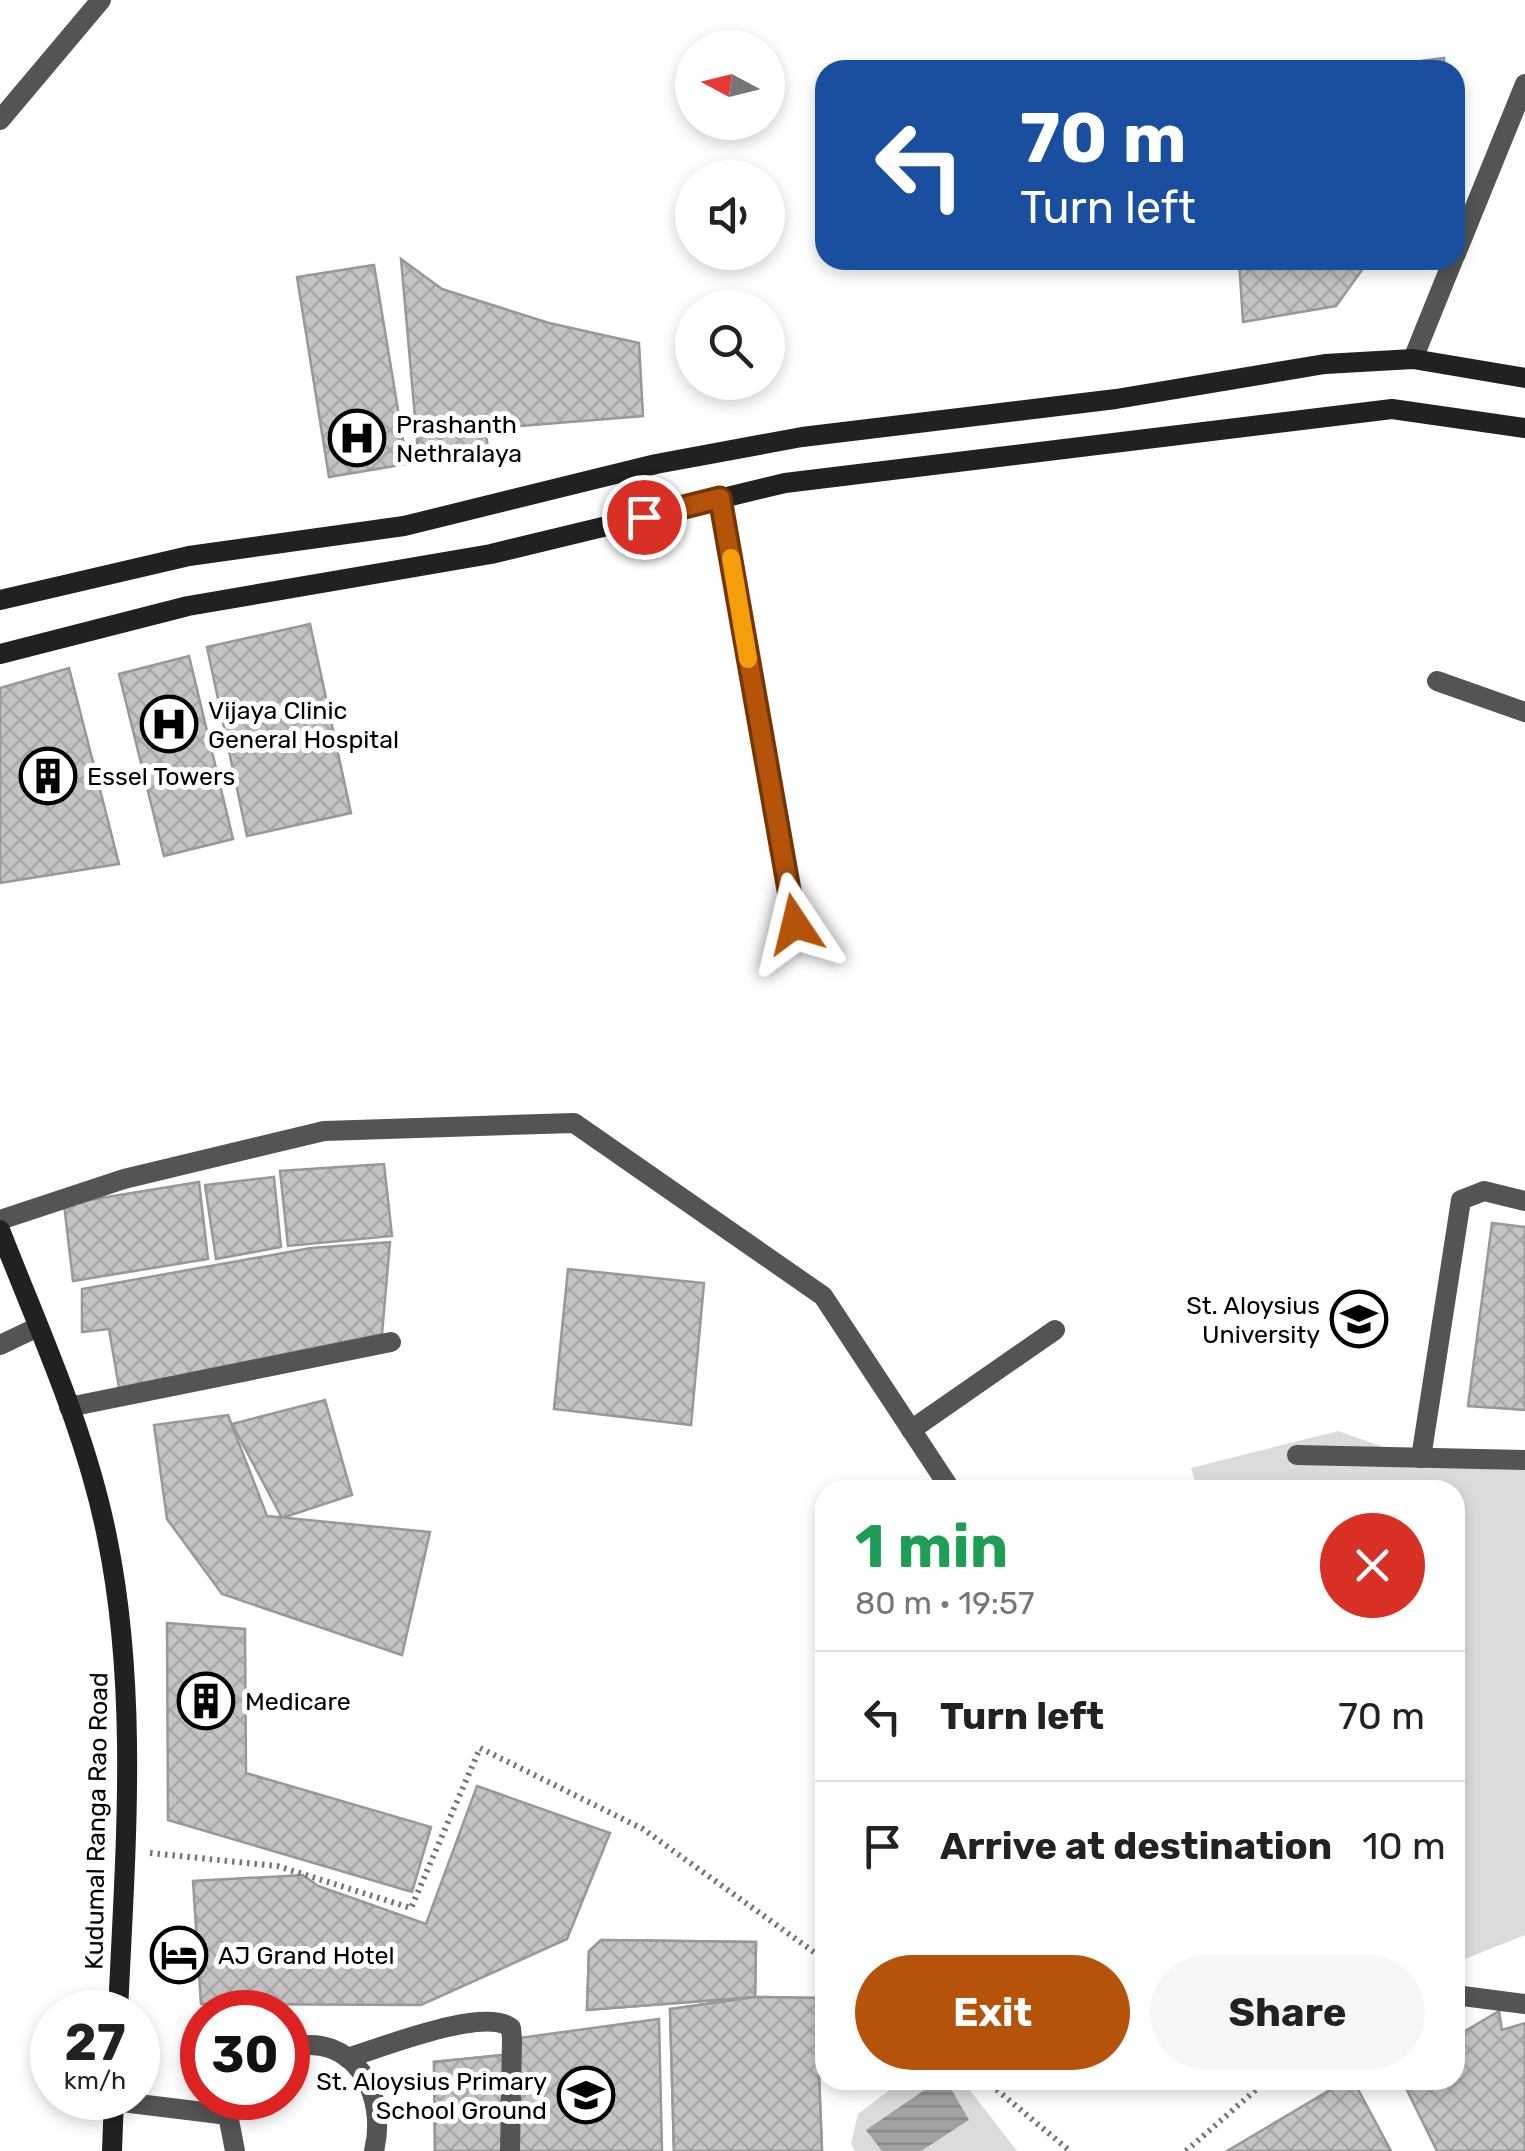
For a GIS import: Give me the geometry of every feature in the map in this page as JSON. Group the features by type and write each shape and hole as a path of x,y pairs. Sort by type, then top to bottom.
{"main road":[{"path":"0,600 189,556 404,526 656,464 802,438 1116,399 1325,364 1413,359 1525,378"},
{"path":"0,654 188,606 492,554 784,483 1392,409 1525,428"},
{"name":"Kudumal Ranga Rao Road","path":"0,1230 70,1407 107,1536 127,1686 119,1990"},
{"path":"112,2151 113,2120"}],"street":[{"path":"0,120 101,0"},
{"path":"1465,231 1525,84"},
{"path":"1413,359 1449,270"},
{"path":"720,498 795,924"},
{"path":"1437,681 1525,712"},
{"path":"0,1220 124,1178 324,1131 574,1122 823,1296 944,1480"},
{"path":"1421,1458 1461,1200 1484,1191 1525,1201"},
{"path":"0,1345 38,1327"},
{"path":"911,1430 1054,1330"},
{"path":"70,1407 391,1342"},
{"path":"1296,1455 1525,1460"},
{"path":"1465,1996 1525,2004"},
{"path":"347,2058 442,2030 492,2019 504,2022 511,2028 512,2039 510,2151"},
{"path":"310,2047 324,2047 347,2058 366,2077 378,2101 380,2127 374,2151"},
{"path":"232,2120 235,2151"}],"path":[{"path":"125,1850 277,1866 411,1908 480,1748 643,1829 815,1953"},
{"path":"997,2090 1070,2151"},
{"path":"1186,2151 1256,2090"}],"shaded area":[{"path":"1338,1431 1403,1454 1525,1468 1525,1935 1465,1959 1465,1480 1195,1480 1191,1468"},
{"path":"890,2090 970,2090 1017,2151 855,2151 851,2144 858,2114"},
{"path":"924,2090 952,2090 969,2120 921,2151 882,2151 866,2130"}],"building":[{"path":"401,259 442,289 549,323 639,343 643,416 485,429 490,460 419,463"},
{"path":"374,265 407,464 329,477 297,277"},
{"path":"1240,270 1362,270 1336,306 1243,322"},
{"path":"310,624 351,813 247,836 207,647"},
{"path":"189,656 233,839 164,856 119,674"},
{"name":"Essel Towers","path":"69,668 119,864 0,883 0,688"},
{"path":"384,1164 392,1236 288,1246 280,1171"},
{"path":"274,1177 281,1247 216,1259 205,1185"},
{"path":"199,1182 208,1259 73,1281 64,1204"},
{"path":"1492,1223 1525,1227 1525,1410 1468,1406"},
{"path":"390,1242 382,1334 119,1388 109,1329 82,1332 82,1289 311,1248"},
{"path":"568,1269 704,1283 691,1425 554,1409"},
{"path":"325,1400 352,1495 282,1518 232,1424"},
{"path":"228,1415 267,1516 430,1532 402,1655 222,1594 167,1519 154,1425"},
{"name":"Medicare","path":"167,1623 245,1629 246,1773 431,1827 412,1892 168,1820"},
{"path":"477,1786 610,1833 567,1939 421,2005 310,2004 310,1990 200,1990 193,1881 303,1875 318,1886 426,1924"},
{"path":"601,1940 756,1942 755,1997 587,2010 589,1951"},
{"path":"601,1940 756,1942 755,1997 587,2010 589,1951"},
{"path":"755,1997 815,1998 815,2090 820,2090 822,2151 674,2151 670,2009"},
{"path":"755,1997 815,1998 815,2090 820,2090 822,2151 674,2151 670,2009"},
{"path":"1499,2011 1502,2030 1525,2023 1525,2151 1437,2151 1407,2090 1465,2090 1465,2031"},
{"name":"St. Aloysius Primary School Ground","path":"659,2019 662,2151 510,2151 512,2039"},
{"path":"504,2055 502,2151 435,2151 434,2062"},
{"path":"504,2055 502,2151 435,2151 434,2062"},
{"path":"1330,2090 1358,2090 1391,2151 1227,2151"}],"slow traffic":[{"path":"731,558 748,659"}],"place":[{"name":"Prashanth Nethralaya","path":"357,438"},
{"name":"Vijaya Clinic General Hospital","path":"169,724"},
{"name":"Essel Towers","path":"48,776"},
{"name":"St. Aloysius University","path":"1359,1319"},
{"name":"Medicare","path":"206,1701"},
{"name":"AJ Grand Hotel","path":"179,1955"},
{"name":"St. Aloysius Primary School Ground","path":"586,2095"}],"route":[{"path":"644,517 720,498 795,924"}]}
